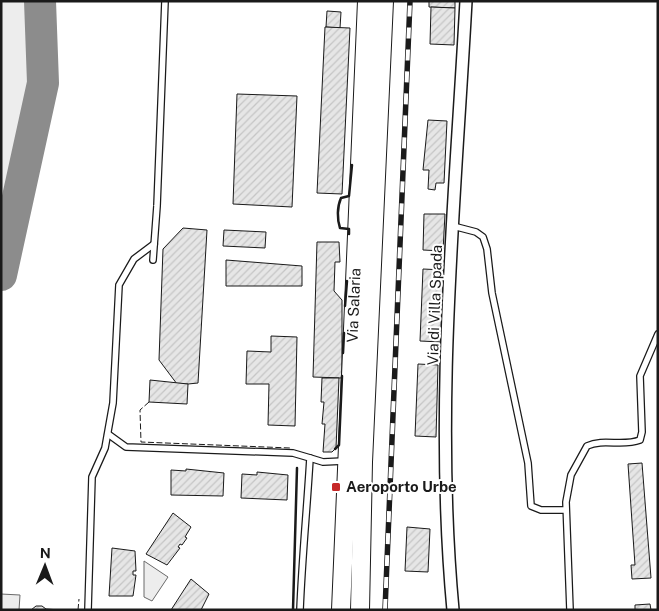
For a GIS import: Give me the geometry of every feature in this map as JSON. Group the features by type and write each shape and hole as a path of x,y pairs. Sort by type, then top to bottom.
{"main road":[{"name":"Via Salaria","path":"360,610 355,462 367,1"},
{"name":"Via Salaria","path":"341,610 355,462 384,1"}],"street":[{"name":"Via di Villa Spada","path":"453,610 445,494 453,226 466,1"}],"lane":[{"path":"153,260 165,1"},
{"path":"453,226 476,232 483,237 488,249 492,293 527,455 531,506 541,510 566,510"},
{"path":"88,610 92,477 105,448 113,404 119,285 134,259 154,244"},
{"path":"570,610 566,510 571,475 587,446 601,442 633,443 640,440 642,432 640,376 658,334"},
{"path":"108,434 126,447 293,453 324,462 355,462"},
{"path":"300,610 302,537 308,507 310,458"}],"shaded area":[{"path":"1,1 27,1 30,43 28,90 1,216"},
{"path":"144,561 168,577 152,601 144,597"},
{"path":"1,594 20,595 19,610 1,610"}],"building":[{"path":"429,1 455,1 455,8 429,7"},
{"path":"431,7 455,8 454,45 430,44"},
{"path":"327,11 341,12 340,28 326,27"},
{"path":"325,27 350,28 342,194 317,193"},
{"path":"237,94 297,96 292,207 233,204"},
{"path":"428,120 447,121 444,183 436,183 435,190 428,189 429,170 423,170"},
{"path":"424,214 445,214 443,251 423,250"},
{"path":"183,228 207,230 198,383 177,384 159,360 163,249"},
{"path":"224,230 266,232 265,248 223,246"},
{"path":"317,242 339,242 340,262 335,262 334,291 342,300 342,378 313,377"},
{"path":"226,260 302,266 302,286 226,286"},
{"path":"423,269 444,270 441,342 420,341"},
{"path":"271,336 297,337 295,426 268,425 269,384 246,384 247,351 271,352"},
{"path":"418,364 438,365 436,437 415,436"},
{"path":"322,378 339,378 336,448 332,452 323,452 325,424 322,424 324,402 321,402"},
{"path":"150,380 188,384 187,404 149,402"},
{"path":"642,463 651,578 632,579 631,565 635,565 628,464"},
{"path":"186,469 224,473 223,496 171,495 171,470 186,471"},
{"path":"257,472 288,475 287,500 241,498 242,474 257,475"},
{"path":"173,513 191,527 185,537 187,538 182,545 180,544 178,547 180,548 167,565 146,554"},
{"path":"407,527 430,529 428,572 405,571"},
{"path":"112,548 135,551 136,571 133,571 133,575 136,575 133,596 109,596"},
{"path":"191,579 209,594 201,610 171,610"},
{"path":"650,604 651,610 635,610 635,605"},
{"path":"36,606 42,606 46,609 60,610 31,610"}],"taxiway":[{"path":"1,275 43,83 40,1"}],"railway":[{"path":"385,610 410,1"}],"fence":[{"path":"149,402 140,410 141,442 290,448"},
{"path":"78,610 79,599"}],"wall":[{"path":"349,234 349,229 340,228 338,213 341,198 349,196 352,165"},
{"path":"345,306 347,281"},
{"path":"343,353 344,333"},
{"path":"335,449 339,445 342,376"},
{"path":"293,610 297,468"}],"place":[{"name":"Aeroporto Urbe","path":"336,487"}]}
